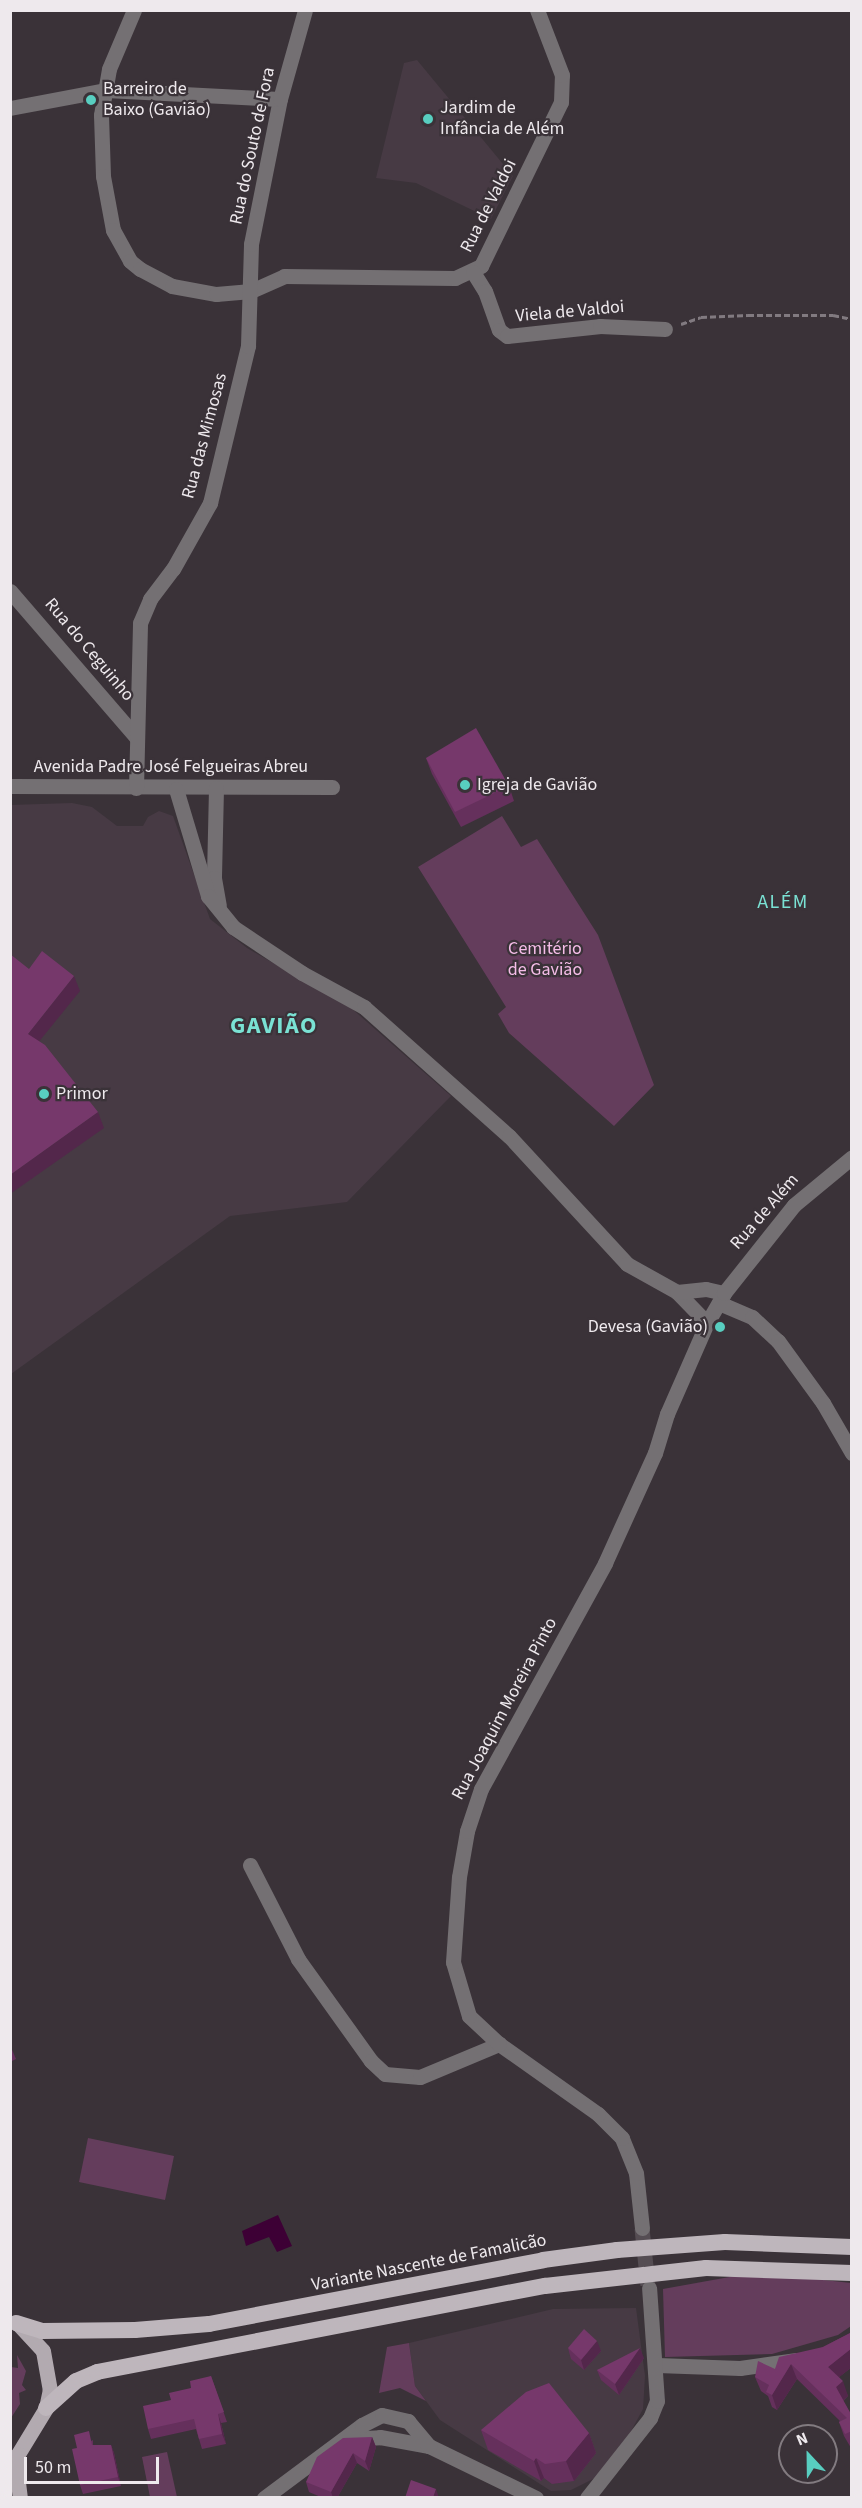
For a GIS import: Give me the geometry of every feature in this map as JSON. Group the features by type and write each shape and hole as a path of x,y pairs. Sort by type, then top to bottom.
{"highway":[{"name":"Variante Nascente de Famalicão","path":"14,2321 42,2331 209,2324 543,2260 617,2250 725,2242 852,2247"},
{"path":"46,2408 76,2381 97,2372 545,2286 706,2268 852,2273"}],"main road":[{"path":"14,2321 32,2335 49,2369 46,2408 31,2430 16,2466 20,2498"},
{"path":"10,2445 31,2430"}],"street":[{"name":"Rua de Valdoi","path":"134,10 120,36 101,115 103,176 113,230 130,261 172,286 216,294 251,291 284,276 455,278 473,272 486,259 561,102 564,87 559,65 537,10"},
{"name":"Rua do Souto de Fora","path":"251,291 251,244 280,99 305,10"},
{"path":"10,108 106,90 280,99"},
{"name":"Viela de Valdoi","path":"473,272 485,291 499,330 507,336 600,326 664,329"},
{"name":"Rua das Mimosas","path":"136,789 140,623 150,599 173,570 210,503 248,346 251,291"},
{"name":"Rua do Ceguinho","path":"10,591 136,737"},
{"name":"Avenida Padre José Felgueiras Abreu","path":"10,786 136,789 332,787"},
{"path":"216,788 214,878 221,914"},
{"path":"176,789 201,879 221,914 233,927 302,973 364,1007 508,1136 627,1264 677,1292 707,1323"},
{"name":"Rua de Além","path":"721,1298 794,1205 852,1157"},
{"path":"677,1292 706,1289 752,1317 778,1341 823,1403 852,1453"},
{"name":"Rua Joaquim Moreira Pinto","path":"642,2228 636,2173 622,2138 598,2114 499,2044 469,2016 458,1985 453,1954 459,1877 467,1831 481,1788 605,1563 656,1453 668,1414 707,1323 721,1298"},
{"path":"250,1865 298,1959 371,2061 385,2074 420,2078 499,2044"},
{"path":"587,2498 650,2418 657,2401 657,2365 649,2288"},
{"path":"657,2365 740,2368 812,2356"},
{"path":"380,2437 377,2428 382,2415"},
{"path":"264,2498 382,2415 408,2421 429,2446"},
{"path":"346,2439 380,2437 429,2446 536,2498"}],"path":[{"path":"664,329 720,316 833,315 852,319"}],"shaded area":[{"name":"Jardim de Infância de Além","path":"417,60 513,176 491,219 416,183 376,178 404,63"},
{"name":"Primor","path":"72,803 92,807 117,826 143,826 148,817 159,811 173,816 210,919 247,948 350,1007 451,1096 347,1202 230,1216 11,1374 10,805"},
{"path":"278,2215 292,2246 277,2252 269,2237 246,2246 242,2231"},
{"path":"636,2308 645,2376 643,2409 630,2433 595,2478 571,2490 551,2491 440,2420 415,2386 409,2343 553,2309"}],"green space":[{"name":"Cemitério de Gavião","path":"502,816 521,847 537,839 598,935 654,1085 614,1126 509,1033 498,1014 506,1007 418,867"},
{"path":"88,2138 174,2156 165,2200 79,2182"},
{"path":"779,2275 851,2283 851,2326 838,2335 772,2354 665,2357 663,2289 735,2276"},
{"path":"409,2343 415,2386 426,2401 400,2388 379,2393 387,2347"},
{"path":"17,2355 26,2371 22,2385 26,2390 19,2393 20,2404 11,2418 11,2367 18,2368"},
{"path":"167,2452 177,2497 150,2497 142,2457"}],"building":[{"path":"476,728 509,786 455,812 426,758"},
{"name":"Primor","path":"42,951 74,976 28,1034 45,1045 98,1112 10,1175 10,954 29,969"},
{"path":"584,2329 597,2341 581,2360 568,2348"},
{"path":"852,2332 852,2348 828,2367 843,2381 836,2387 852,2416 852,2431 845,2434 839,2422 847,2418 791,2364 772,2395 766,2392 769,2385 755,2377 758,2361 775,2369 779,2357 823,2347"},
{"path":"640,2348 615,2384 597,2370"},
{"path":"211,2376 224,2412 218,2414 222,2434 199,2439 194,2419 148,2429 143,2406 171,2400 169,2393 191,2388 190,2381"},
{"path":"549,2383 589,2433 566,2461 545,2464 536,2458 534,2461 481,2430 526,2392"},
{"path":"89,2431 92,2445 111,2445 118,2477 80,2485 72,2449 77,2448 74,2435"},
{"path":"372,2437 365,2461 353,2453 331,2492 306,2482 317,2457 343,2438"},
{"path":"411,2480 436,2489 433,2498 405,2498"}],"tunnel":[{"path":"642,2228 648,2285"}],"place":[{"name":"Barreiro de Baixo (Gavião)","path":"91,100"},
{"name":"Jardim de Infância de Além","path":"428,119"},
{"name":"Igreja de Gavião","path":"465,785"},
{"name":"Primor","path":"44,1094"},
{"name":"Devesa (Gavião)","path":"720,1327"}],"district":[{"name":"ALÉM","path":"783,902"},
{"name":"GAVIÃO","path":"274,1026"}]}
